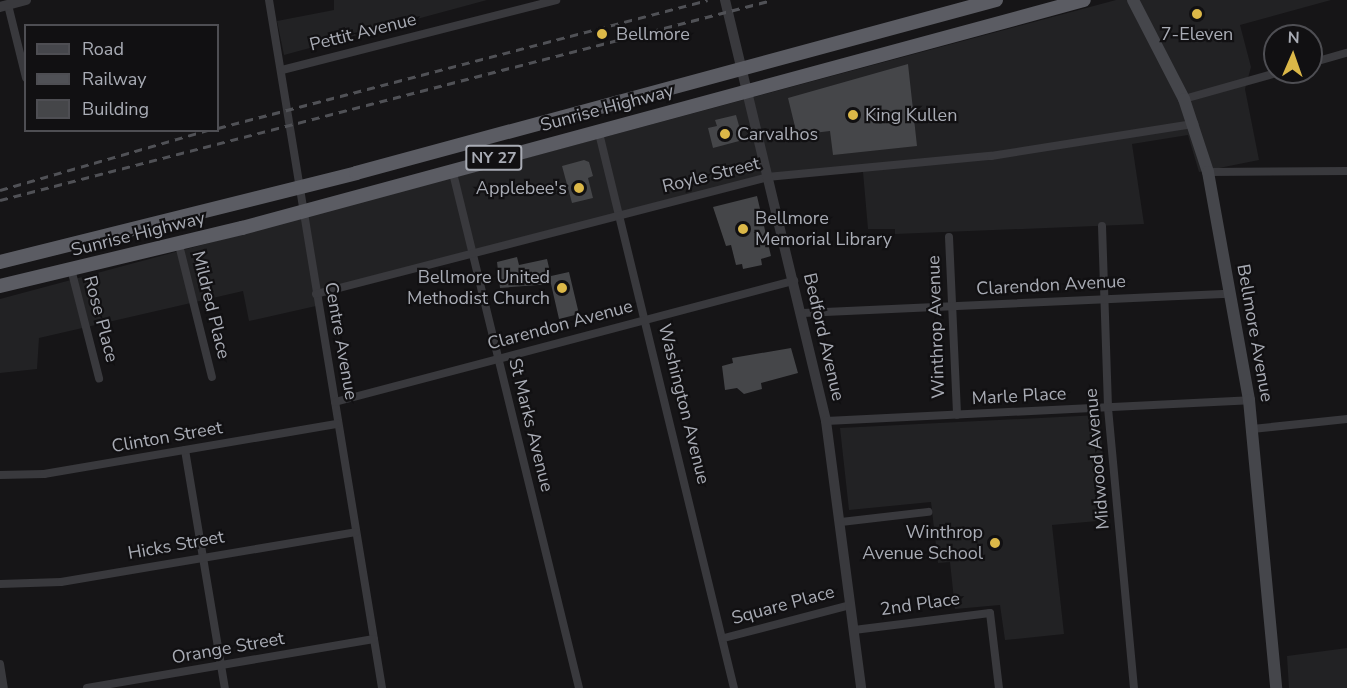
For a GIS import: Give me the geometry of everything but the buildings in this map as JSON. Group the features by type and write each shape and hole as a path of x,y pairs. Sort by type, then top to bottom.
{"highway":[{"name":"Sunrise Highway","path":"0,262 299,188 996,0"},
{"name":"Sunrise Highway","path":"0,286 301,210 1084,0"}],"main road":[{"name":"Bellmore Avenue","path":"1133,0 1184,99 1209,172 1249,400 1276,688"}],"street":[{"path":"24,71 4,6 26,0"},
{"name":"Centre Avenue","path":"269,0 282,70 301,210 382,688"},
{"name":"Pettit Avenue","path":"282,70 556,0"},
{"name":"Bedford Avenue","path":"725,0 767,177 803,313 826,421 861,688"},
{"path":"1323,60 1347,53"},
{"path":"1184,99 1263,77"},
{"name":"Royle Street","path":"316,294 767,177 991,156 1194,124"},
{"name":"Washington Avenue","path":"598,129 724,638 734,688"},
{"name":"St Marks Avenue","path":"452,170 579,688"},
{"path":"1209,172 1347,171"},
{"name":"Midwood Avenue","path":"1102,226 1108,408 1134,688"},
{"name":"Winthrop Avenue","path":"949,237 957,415"},
{"name":"Mildred Place","path":"178,241 212,376"},
{"name":"Rose Place","path":"71,268 99,378"},
{"name":"Clarendon Avenue","path":"335,402 794,281"},
{"name":"Clarendon Avenue","path":"803,313 1229,294"},
{"name":"Marle Place","path":"826,421 1249,400"},
{"path":"1252,429 1347,419"},
{"name":"Clinton Street","path":"0,475 44,474 338,424"},
{"path":"185,450 225,688"},
{"path":"841,522 928,512"},
{"name":"Hicks Street","path":"0,584 61,582 356,531"},
{"name":"Square Place","path":"724,638 850,605"},
{"name":"2nd Place","path":"854,630 990,614 999,688"},
{"name":"Orange Street","path":"87,688 374,639"},
{"path":"0,664 4,688"}],"shaded area":[{"path":"334,0 487,0 284,55 277,21 334,10"},
{"path":"1116,0 1331,0 1240,25 1251,67 1245,89 1259,160 1199,172 1188,135 1132,144 1144,224 895,234 895,229 868,229 863,172 766,179 314,295 316,306 249,321 243,291 39,338 37,369 0,373 0,299"},
{"name":"Winthrop Avenue School","path":"1099,415 1109,520 1052,525 1064,634 1005,640 1000,605 955,609 950,562 938,563 931,502 849,510 840,428"},
{"path":"1347,648 1347,688 1289,688 1287,656"}],"railway":[{"path":"219,128 708,0"},
{"path":"0,200 772,0"},
{"path":"0,190 201,132"}],"place":[{"name":"7-Eleven","path":"1197,14"},
{"name":"Bellmore","path":"602,34"},
{"name":"King Kullen","path":"853,115"},
{"name":"Carvalhos","path":"725,134"},
{"name":"Applebee's","path":"579,188"},
{"name":"Bellmore Memorial Library","path":"743,229"},
{"name":"Bellmore United Methodist Church","path":"562,288"},
{"name":"Winthrop Avenue School","path":"995,543"}]}
